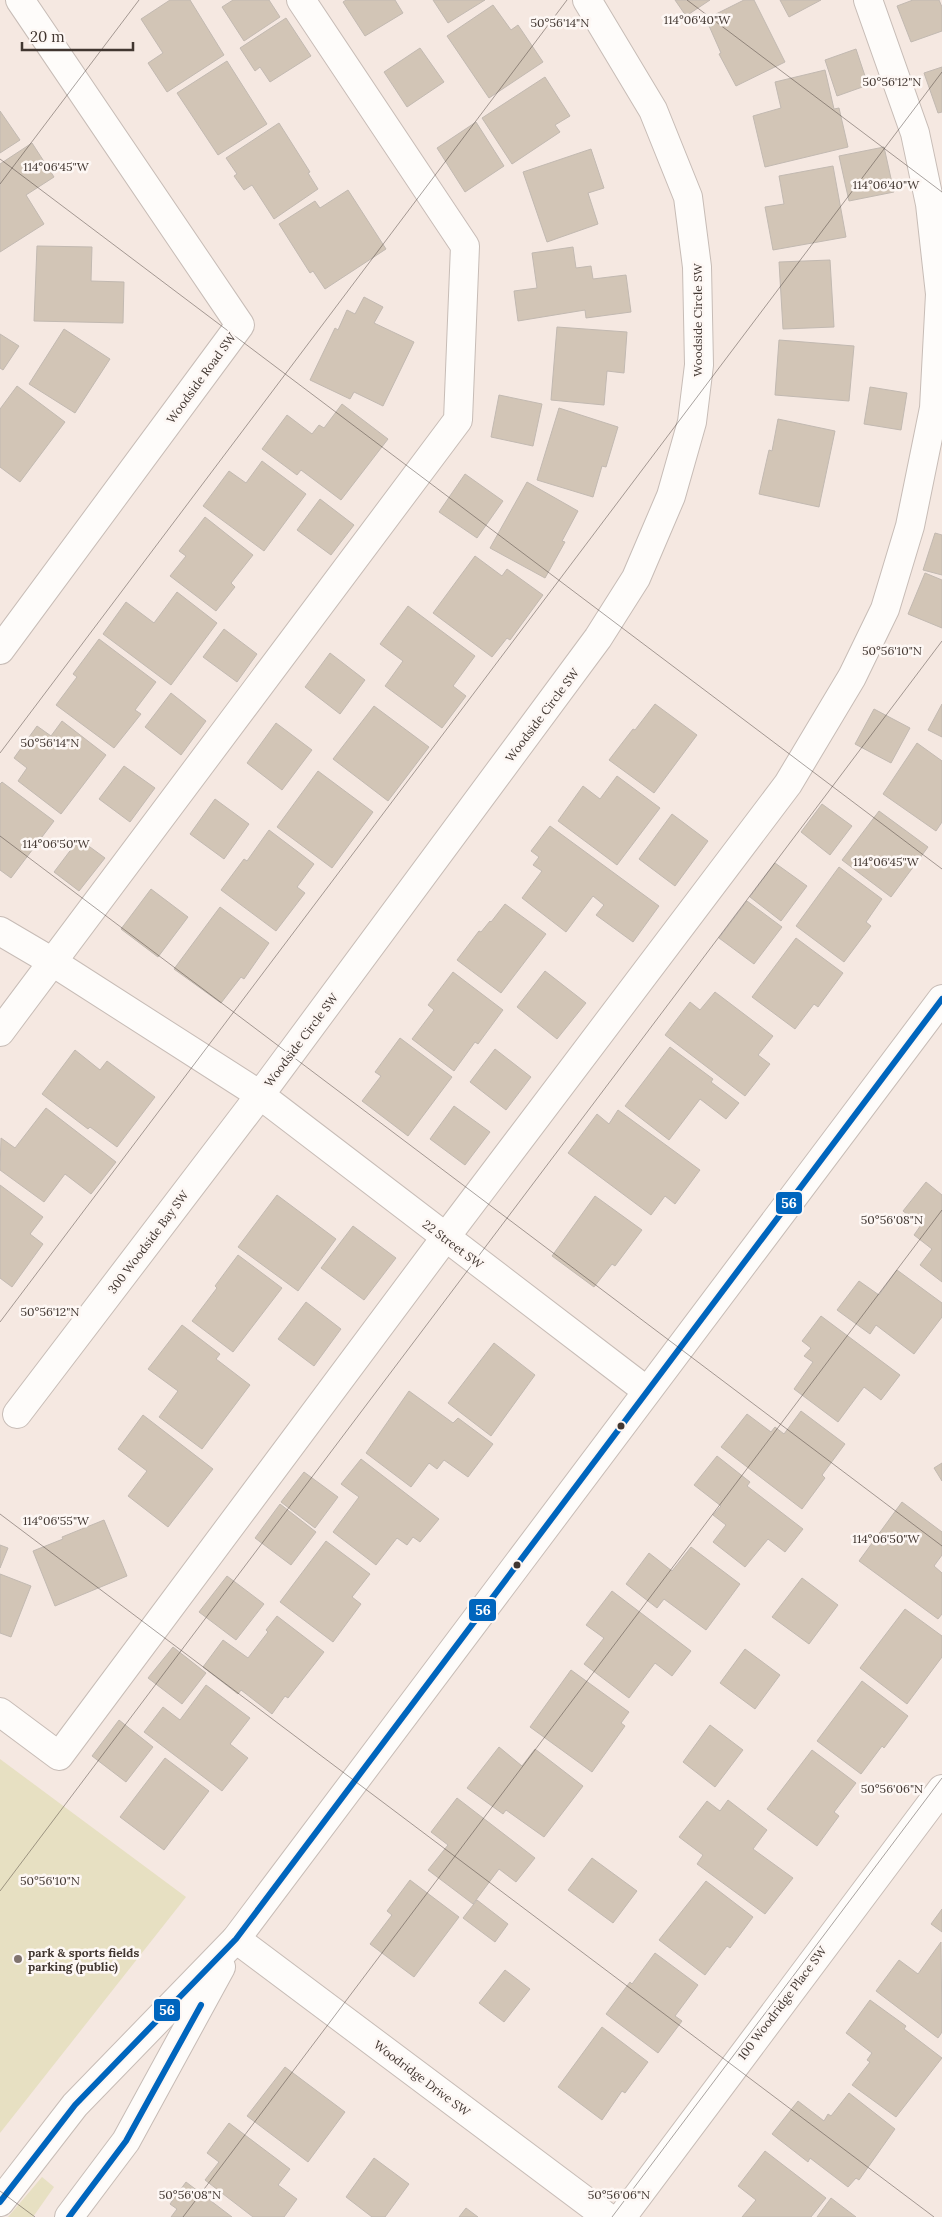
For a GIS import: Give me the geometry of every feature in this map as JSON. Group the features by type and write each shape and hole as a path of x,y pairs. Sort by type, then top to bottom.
{"street":[{"name":"Woodside Road SW","path":"0,650 240,325 20,0"},
{"path":"0,1032 458,420 465,246 301,0"},
{"name":"Woodside Circle SW","path":"0,931 260,1095 598,638 636,578 671,496 692,422 699,365 698,267 688,197 653,110 587,0"},
{"path":"0,1712 59,1756 445,1238 788,784 852,677 885,609 910,526 934,408 940,294 930,204 915,133 868,0"},
{"path":"0,2202 75,2105 236,1939 942,999"},
{"name":"22 Street SW","path":"260,1095 647,1391"},
{"name":"300 Woodside Bay SW","path":"17,1414 260,1095"},
{"name":"100 Woodridge Place SW","path":"622,2217 942,1789"},
{"path":"69,2217 126,2141 236,1939"},
{"name":"Woodridge Drive SW","path":"236,1939 607,2217"}],"shaded area":[{"path":"0,1759 186,1897 0,2133"},
{"path":"42,2177 54,2187 33,2217 8,2217"}],"building":[{"path":"170,0 190,0 224,55 167,92 148,63 163,53 141,19"},
{"path":"233,0 269,0 280,17 244,41 222,7"},
{"path":"346,0 395,0 403,13 365,36 343,2"},
{"path":"433,0 485,0 448,23"},
{"path":"675,0 710,0 686,16"},
{"path":"744,0 754,0 785,62 736,86 719,54 721,53 706,19"},
{"path":"780,0 821,0 789,17"},
{"path":"913,0 939,0 942,7 942,31 911,42 897,6"},
{"path":"493,5 511,30 518,25 543,62 489,98 447,36"},
{"path":"286,18 311,56 270,82 260,67 255,71 240,48"},
{"path":"420,48 444,82 407,107 384,72"},
{"path":"856,49 868,85 837,96 825,60"},
{"path":"227,61 267,124 218,155 177,93"},
{"path":"942,67 942,112 938,113 924,73"},
{"path":"825,70 834,109 839,108 848,147 765,167 753,116 781,108 775,82"},
{"path":"545,77 570,116 555,125 560,132 512,164 482,118"},
{"path":"0,111 20,140 0,153"},
{"path":"476,122 504,166 465,192 437,148"},
{"path":"279,123 310,172 308,173 318,189 274,219 252,185 244,190 234,176 237,174 226,158"},
{"path":"32,143 54,177 26,195 44,224 0,252 0,164"},
{"path":"884,147 894,192 849,201 839,156"},
{"path":"591,149 604,188 588,193 598,224 547,242 523,172"},
{"path":"833,166 846,237 773,250 765,207 784,204 779,176"},
{"path":"348,190 386,249 325,289 313,271 310,273 279,224 315,201 320,208"},
{"path":"37,246 92,247 91,281 124,282 123,323 34,321"},
{"path":"573,247 576,268 591,266 593,279 626,275 631,312 586,318 585,310 518,321 514,291 537,288 532,253"},
{"path":"830,260 834,327 783,329 779,262"},
{"path":"364,297 383,307 374,323 414,342 383,406 354,392 350,399 310,380 335,328 338,330 347,310 355,314"},
{"path":"557,327 627,332 624,373 607,371 604,405 551,400"},
{"path":"64,329 110,359 75,413 29,384"},
{"path":"0,334 19,346 3,370 0,368"},
{"path":"779,340 854,346 849,401 775,395"},
{"path":"17,386 65,422 20,482 0,467 0,409"},
{"path":"870,387 907,393 901,430 864,424"},
{"path":"499,395 542,404 533,446 491,437"},
{"path":"342,404 388,439 341,500 301,470 297,475 262,449 287,415 312,434 319,425 324,428"},
{"path":"559,408 618,427 606,467 602,466 593,497 537,480"},
{"path":"778,419 835,431 819,507 759,494 769,450 772,451"},
{"path":"262,461 306,494 264,551 203,506 229,471 246,483"},
{"path":"465,474 503,501 477,538 439,512"},
{"path":"527,482 578,511 562,541 565,542 545,578 490,548"},
{"path":"320,499 354,525 331,555 297,530"},
{"path":"205,517 253,555 231,583 235,587 216,611 170,576 186,556 179,551"},
{"path":"935,533 942,535 942,575 923,570"},
{"path":"475,556 502,576 507,569 543,595 510,640 507,638 492,657 433,613"},
{"path":"925,573 942,580 942,628 908,614"},
{"path":"177,592 217,623 171,685 103,634 126,602 154,623"},
{"path":"408,606 475,656 453,686 466,696 442,728 385,686 403,661 380,644"},
{"path":"224,629 257,654 237,682 203,657"},
{"path":"99,639 156,682 135,710 141,714 114,748 56,705 77,677 73,674"},
{"path":"330,653 365,680 340,714 305,687"},
{"path":"171,693 206,721 181,755 145,727"},
{"path":"655,704 697,735 654,793 609,760"},
{"path":"942,704 942,737 928,730"},
{"path":"374,706 429,747 388,801 333,759"},
{"path":"874,709 910,728 891,763 855,744"},
{"path":"62,721 106,755 61,814 18,781 27,768 14,758 37,726 51,736"},
{"path":"276,723 312,750 282,790 247,763"},
{"path":"917,743 942,761 942,822 936,831 883,794"},
{"path":"124,766 155,788 130,822 99,799"},
{"path":"318,771 373,812 332,868 277,827"},
{"path":"617,776 660,808 617,865 558,821 583,786 600,799"},
{"path":"2,782 54,821 11,878 0,870 0,784"},
{"path":"215,799 249,824 224,859 190,834"},
{"path":"822,804 852,826 830,855 801,832"},
{"path":"879,811 928,847 891,897 842,860"},
{"path":"672,814 708,841 675,886 639,859"},
{"path":"550,826 659,906 633,942 596,915 604,905 593,896 566,932 522,898 542,871 533,865 539,857 531,851"},
{"path":"269,830 314,864 297,887 305,893 276,931 221,890 244,859 247,861"},
{"path":"79,839 105,858 79,891 54,872"},
{"path":"775,863 807,886 781,921 750,897"},
{"path":"839,867 882,899 866,922 871,926 844,962 796,926"},
{"path":"151,889 188,917 158,957 121,929"},
{"path":"747,901 782,927 754,964 719,938"},
{"path":"505,904 546,934 501,993 457,960 479,931 481,932 491,922"},
{"path":"220,907 269,943 244,979 241,977 221,1003 174,969"},
{"path":"796,938 843,973 818,1007 814,1004 795,1029 752,997"},
{"path":"545,971 586,1003 557,1039 517,1007"},
{"path":"453,972 503,1010 478,1044 475,1042 454,1071 412,1039 434,1010 428,1005"},
{"path":"715,992 773,1036 758,1055 770,1064 745,1096 665,1035 690,1002 700,1010"},
{"path":"400,1038 452,1077 408,1136 362,1101 381,1076 375,1072"},
{"path":"670,1047 713,1079 711,1082 739,1103 726,1119 700,1099 669,1140 625,1106"},
{"path":"495,1049 531,1077 506,1110 470,1082"},
{"path":"75,1050 100,1070 107,1061 155,1097 117,1147 90,1127 88,1129 42,1094"},
{"path":"454,1106 490,1132 465,1165 430,1139"},
{"path":"46,1108 116,1162 91,1194 65,1174 44,1202 0,1170 1,1138 15,1148"},
{"path":"618,1110 700,1170 675,1204 665,1196 651,1215 568,1153 597,1114 609,1124"},
{"path":"926,1182 942,1195 942,1282 920,1265 932,1249 914,1235 921,1225 903,1211"},
{"path":"0,1185 43,1217 30,1234 43,1244 12,1287 0,1278"},
{"path":"277,1195 336,1239 298,1291 238,1247"},
{"path":"595,1196 642,1230 615,1266 612,1264 594,1287 552,1256"},
{"path":"353,1226 396,1258 364,1300 321,1268"},
{"path":"238,1255 282,1288 233,1352 192,1321 217,1288 215,1286"},
{"path":"897,1270 942,1303 942,1317 914,1354 876,1325 870,1334 837,1310 859,1281 879,1295"},
{"path":"306,1302 341,1329 314,1366 278,1339"},
{"path":"821,1316 900,1375 881,1400 864,1387 838,1422 794,1389 813,1362 804,1356 811,1348 802,1341"},
{"path":"182,1325 220,1354 216,1359 250,1385 202,1449 159,1417 178,1391 148,1369"},
{"path":"494,1343 535,1375 491,1436 448,1403"},
{"path":"409,1391 453,1423 458,1418 493,1444 468,1477 444,1460 437,1469 429,1463 411,1487 366,1453"},
{"path":"801,1411 845,1444 822,1475 825,1478 802,1509 721,1447 747,1414 771,1432 775,1427 784,1434"},
{"path":"143,1415 213,1469 168,1527 128,1496 147,1471 118,1449"},
{"path":"717,1456 750,1482 747,1486 803,1529 785,1552 768,1539 745,1567 713,1542 726,1525 713,1515 721,1506 694,1485"},
{"path":"361,1459 439,1519 420,1542 413,1537 407,1545 397,1538 376,1565 333,1532 359,1497 341,1484"},
{"path":"942,1463 942,1481 934,1468"},
{"path":"304,1472 338,1497 315,1528 281,1502"},
{"path":"902,1502 942,1532 942,1555 934,1566 942,1573 942,1614 938,1619 859,1561"},
{"path":"280,1504 316,1532 291,1565 255,1538"},
{"path":"104,1520 127,1576 55,1606 33,1551"},
{"path":"326,1541 370,1574 352,1597 361,1604 333,1642 280,1602"},
{"path":"0,1545 8,1548 0,1568"},
{"path":"691,1547 740,1584 706,1630 664,1599 657,1608 626,1584 649,1553 672,1571"},
{"path":"0,1574 31,1586 11,1637 0,1633"},
{"path":"227,1576 264,1604 236,1640 199,1612"},
{"path":"802,1578 838,1605 809,1644 772,1617"},
{"path":"612,1591 691,1651 672,1676 655,1663 629,1698 584,1664 604,1638 586,1625"},
{"path":"905,1609 942,1636 942,1657 907,1704 860,1668"},
{"path":"277,1616 324,1652 288,1698 285,1696 272,1714 241,1690 238,1694 203,1667 223,1640 248,1658 268,1632 266,1630"},
{"path":"173,1647 206,1673 182,1704 148,1678"},
{"path":"745,1649 780,1675 755,1709 720,1683"},
{"path":"571,1670 629,1712 621,1723 625,1726 592,1772 530,1727"},
{"path":"862,1681 908,1716 884,1748 882,1746 861,1774 817,1741"},
{"path":"206,1685 250,1718 230,1744 248,1758 222,1791 144,1732 163,1707 180,1720"},
{"path":"119,1720 153,1747 126,1782 92,1756"},
{"path":"710,1725 743,1750 715,1787 683,1762"},
{"path":"499,1747 522,1766 535,1749 583,1786 544,1837 506,1810 503,1814 467,1788"},
{"path":"812,1750 856,1783 834,1812 839,1816 817,1846 767,1809"},
{"path":"165,1758 209,1791 164,1850 120,1817"},
{"path":"457,1798 535,1858 516,1882 499,1869 473,1904 428,1870 448,1845 431,1832"},
{"path":"728,1800 767,1830 753,1849 793,1878 765,1914 697,1864 703,1855 679,1837 707,1801 720,1811"},
{"path":"592,1858 637,1891 613,1923 568,1890"},
{"path":"410,1880 459,1917 414,1977 370,1944 392,1915 387,1911"},
{"path":"706,1881 753,1917 730,1948 727,1946 705,1975 659,1940"},
{"path":"477,1900 508,1924 495,1942 463,1918"},
{"path":"942,1909 942,1932 931,1924"},
{"path":"941,1942 942,2032 938,2038 876,1991 899,1960 918,1974"},
{"path":"655,1953 698,1985 675,2016 682,2021 658,2053 606,2014"},
{"path":"505,1970 530,1989 504,2022 479,2003"},
{"path":"870,2000 906,2026 904,2029 942,2058 896,2117 852,2085 870,2062 867,2060 872,2053 846,2033"},
{"path":"602,2027 648,2062 625,2093 622,2091 602,2120 558,2087"},
{"path":"285,2067 345,2112 308,2162 247,2116"},
{"path":"849,2093 895,2129 859,2180 856,2178 848,2187 810,2158 808,2162 772,2134 798,2101 824,2121 828,2114 831,2116"},
{"path":"229,2123 290,2169 278,2185 297,2199 284,2217 253,2217 205,2180 219,2162 207,2153"},
{"path":"765,2151 826,2198 811,2217 742,2217 756,2200 738,2186"},
{"path":"374,2158 409,2184 385,2217 372,2217 346,2197"},
{"path":"186,2182 232,2217 171,2217 177,2209 170,2204"},
{"path":"831,2198 856,2217 817,2217"},
{"path":"466,2208 478,2217 459,2217"}],"transit line":[{"name":"56","path":"0,2202 75,2105 236,1939 942,999"},
{"name":"56","path":"69,2217 126,2141 201,2005"}],"place":[{"name":"park & sports fields parking (public)","path":"18,1959"}]}
